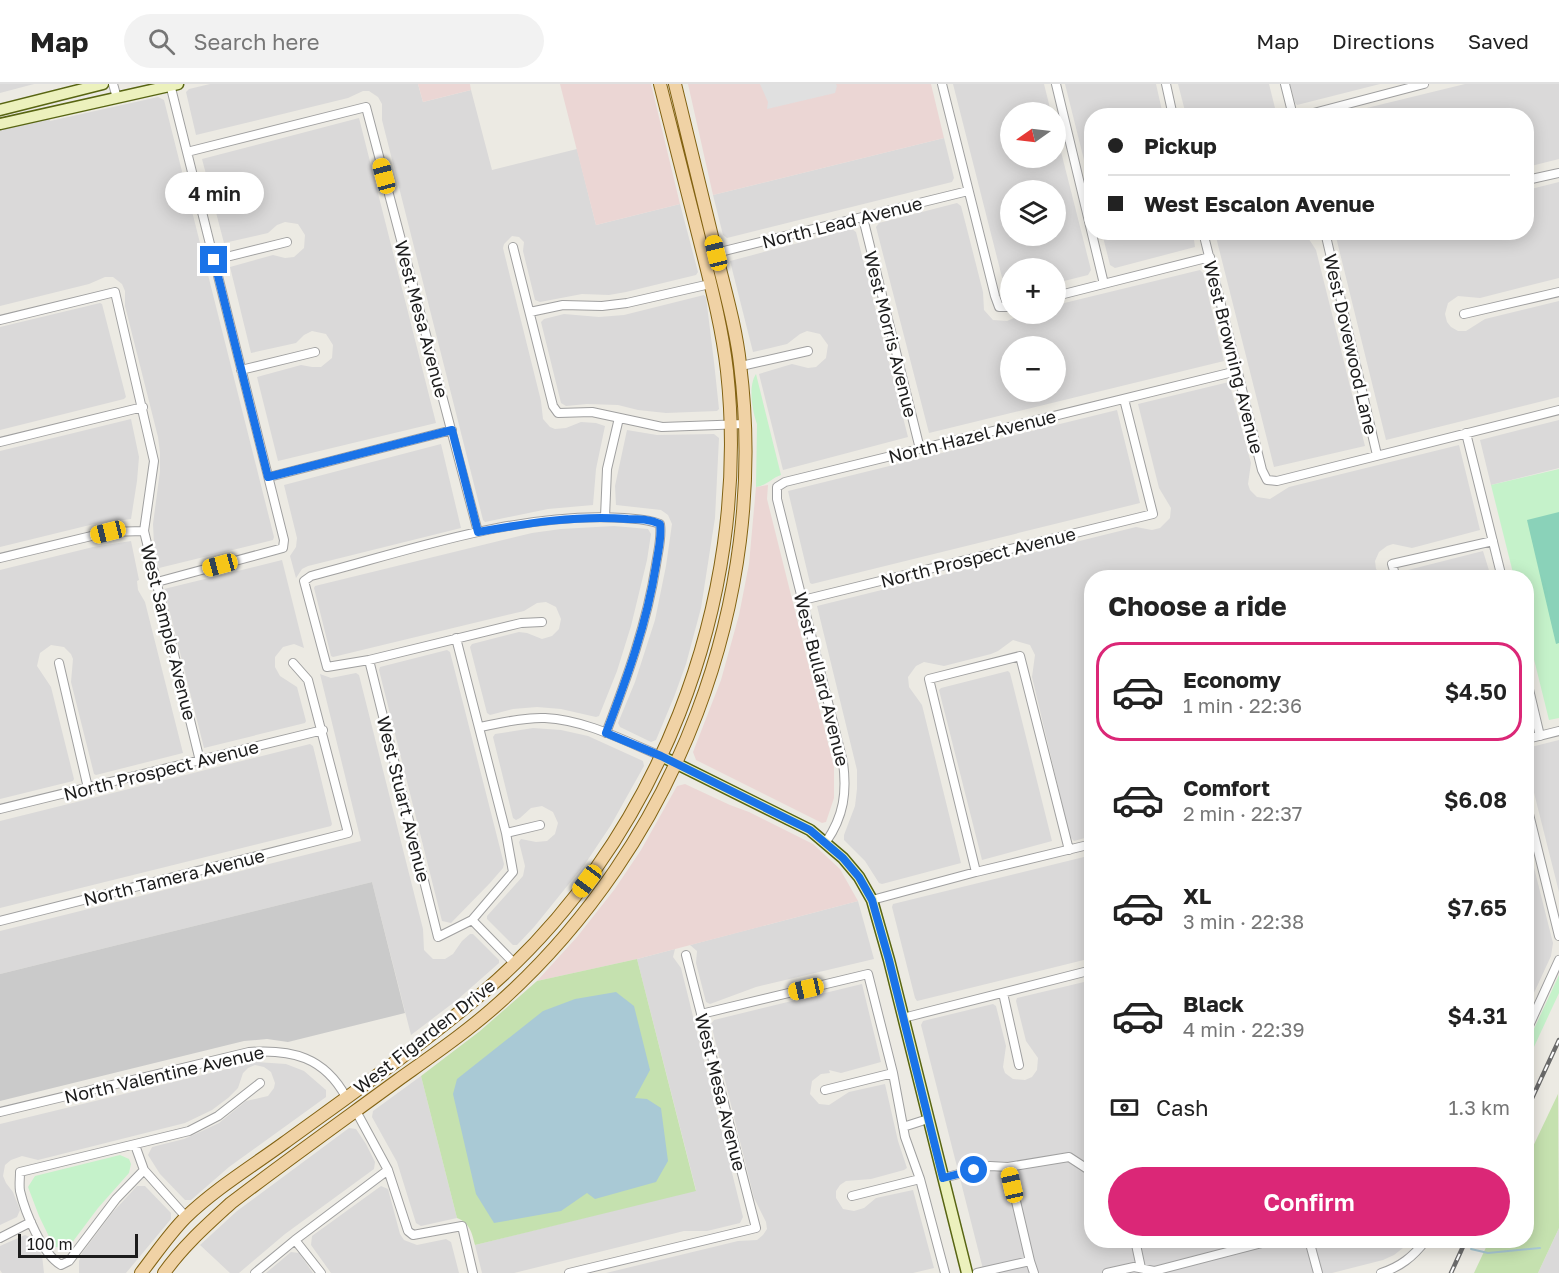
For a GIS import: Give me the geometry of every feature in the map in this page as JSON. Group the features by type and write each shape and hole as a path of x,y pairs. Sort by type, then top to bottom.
{"main road":[{"path":"660,84 721,335 727,372 730,424"},
{"path":"675,84 681,121 729,306 741,366 745,424"},
{"path":"666,106 674,106 681,121"},
{"path":"721,335 728,342 733,358 741,366"},
{"name":"West Figarden Drive","path":"141,1273 186,1217 224,1186 375,1078 482,994 549,928 606,854 641,796 661,756 694,674 722,554 727,508 730,424"},
{"name":"West Figarden Drive","path":"164,1273 198,1232 231,1203 458,1037 499,1003 530,974 582,917 612,876 677,764 704,696 727,618 742,529 745,424"},
{"path":"356,1111 357,1100 375,1078"},
{"path":"332,1129 332,1120 342,1110 346,1097"},
{"path":"149,1273 156,1254"}],"street":[{"path":"0,110 103,84"},
{"path":"113,84 117,98"},
{"path":"942,84 1000,307"},
{"path":"1056,84 1084,201"},
{"path":"1166,84 1171,108"},
{"path":"1285,84 1291,108"},
{"path":"1332,108 1424,84"},
{"path":"0,124 173,85 187,152 283,533 283,548 157,582"},
{"name":"West Mesa Avenue","path":"187,152 366,107 478,532"},
{"path":"1534,178 1559,172"},
{"name":"North Lead Avenue","path":"716,253 968,191"},
{"name":"West Morris Avenue","path":"862,218 920,449"},
{"path":"1093,240 1104,284"},
{"name":"West Browning Avenue","path":"1205,240 1262,470 1267,480 1277,481 1377,455"},
{"name":"West Dovewood Lane","path":"1327,240 1377,455"},
{"path":"214,260 287,242"},
{"path":"513,247 553,405 558,413 592,412 662,427 745,424"},
{"path":"1066,294 1210,257"},
{"path":"530,312 563,305 602,306 627,303 710,284"},
{"path":"1464,314 1559,291"},
{"name":"West Sample Avenue","path":"0,320 115,292 154,461 144,531 200,761"},
{"path":"741,366 808,351"},
{"path":"241,370 315,352"},
{"name":"North Hazel Avenue","path":"777,487 785,482 1237,371"},
{"name":"North Prospect Avenue","path":"803,600 1153,514 1124,399"},
{"path":"0,442 143,407"},
{"path":"1377,455 1559,411"},
{"path":"605,517 606,469 619,418"},
{"path":"268,477 452,430"},
{"path":"1466,433 1500,570"},
{"name":"West Bullard Avenue","path":"777,487 777,499 843,762 846,782 845,800 840,817 826,842"},
{"path":"542,622 522,623 369,660 327,667 304,581 311,576 478,532 544,520 605,517 652,520 660,524 661,534 654,581 625,684 606,733"},
{"path":"0,558 108,532 144,531"},
{"path":"1394,570 1392,564 1492,541"},
{"path":"456,638 506,833 513,872 472,920 514,963"},
{"path":"975,872 929,679 1020,656 1069,850"},
{"name":"West Stuart Avenue","path":"369,660 438,937 472,920"},
{"path":"58,663 88,788"},
{"path":"293,663 308,680 322,730"},
{"path":"1534,711 1540,736"},
{"path":"480,728 519,720 546,718 571,722 606,733 661,756 810,830 826,842 859,877 872,900 889,960 967,1273"},
{"name":"North Prospect Avenue","path":"0,809 322,730"},
{"name":"North Tamera Avenue","path":"0,921 348,833 322,730"},
{"path":"1534,737 1559,731"},
{"path":"506,833 540,825"},
{"path":"1534,834 1559,936"},
{"path":"872,900 1084,846"},
{"name":"West Mesa Avenue","path":"573,1273 756,1228 686,955"},
{"path":"1534,1015 1559,960"},
{"path":"903,1018 1084,972"},
{"path":"701,1014 868,974 893,1073 903,1127 920,1179 945,1273"},
{"path":"1003,993 1019,1065"},
{"name":"North Valentine Avenue","path":"0,1112 249,1052 275,1050 304,1057 325,1069 338,1082 346,1097"},
{"path":"825,1090 893,1073"},
{"path":"144,1170 116,1199 69,1261 61,1265 48,1254 31,1222 20,1190 20,1172 189,1131 218,1116 260,1083"},
{"path":"356,1111 388,1170 408,1231 413,1235 462,1226 473,1273"},
{"path":"903,1127 928,1119"},
{"path":"135,1145 144,1170 186,1217"},
{"path":"943,1178 990,1167 1008,1167 1069,1157 1084,1167"},
{"path":"1008,1167 1034,1273"},
{"path":"255,1273 388,1170"},
{"path":"852,1196 920,1179"},
{"path":"0,1238 31,1222"},
{"path":"295,1240 321,1273"},
{"path":"1137,1248 1141,1268"},
{"path":"1107,1273 1134,1266 1154,1271 1237,1248"},
{"path":"1312,1248 1318,1273"},
{"path":"1381,1273 1391,1271 1409,1259 1419,1248"},
{"path":"977,1273 1030,1261"}],"shaded area":[{"path":"0,84 34,84 0,93"},
{"path":"210,84 418,84 423,102 471,90 492,170 577,149 596,225 680,204 698,272 696,275 626,292 609,295 582,294 540,302 535,300 523,251 524,242 519,237 512,236 504,244 503,248 541,401 543,419 555,429 566,428 581,422 605,426 596,469 593,505 548,509 485,522 483,520 382,120 382,104 378,97 369,91 363,91 348,98 196,135 186,92 189,89"},
{"path":"418,84 470,84 471,90 423,102"},
{"path":"560,84 651,84 680,204 596,225"},
{"path":"688,84 931,84 944,138 713,195"},
{"path":"760,84 836,84 837,86 835,93 767,109 768,102"},
{"path":"953,84 1044,84 1048,102 1000,102 1000,168 1065,168 1091,270 1088,275 1066,280 1066,258 1000,258 1000,269"},
{"path":"1065,84 1156,84 1161,108 1084,108 1084,160"},
{"path":"1178,84 1269,84 1275,108 1184,108"},
{"path":"1290,84 1380,84 1297,105"},
{"path":"1465,84 1559,84 1559,159 1534,165 1534,108 1367,108"},
{"path":"158,97 164,100 274,537 273,540 159,568 154,545 153,524 160,471 158,437 125,306 125,291 122,284 113,277 105,277 89,284 0,306 0,128 48,116 50,121"},
{"path":"359,118 436,423 278,461 257,377 301,365 321,367 332,358 333,345 326,334 312,331 296,343 251,353 230,267 273,255 285,258 294,257 304,248 305,235 298,224 285,222 277,225 268,233 224,243 202,159"},
{"path":"944,138 954,178 952,182 727,238 723,235 713,195"},
{"path":"1559,182 1559,278 1480,298 1458,296 1448,303 1445,314 1451,327 1458,331 1466,331 1485,319 1559,301 1559,397 1386,440 1337,240 1534,240 1534,188"},
{"path":"957,203 961,206 983,292 984,310 993,320 1000,320 1000,324 1066,324 1066,303 1200,270 1203,273 1224,361 1066,400 1066,336 1000,336 1000,402 1056,402 929,433 876,227 879,223"},
{"path":"852,229 856,232 908,437 783,470 759,374 792,364 808,368 816,367 826,358 828,345 820,334 807,331 787,344 753,352 730,261"},
{"path":"1104,240 1194,240 1195,247 1115,268 1110,265"},
{"path":"1217,240 1310,240 1316,250 1365,446 1274,467"},
{"path":"704,295 714,362 719,409 717,411 666,413 618,405 566,406 561,403 541,322 544,319 564,314 599,317 624,315"},
{"path":"100,303 126,397 0,430 0,327"},
{"path":"1229,382 1251,463 1248,484 1250,490 1257,497 1270,499 1289,487 1459,445 1480,530 1412,548 1393,544 1387,546 1379,552 1375,561 1377,570 1084,570 1084,838 1074,841 1070,837 1032,677 1035,655 1030,645 1013,640 991,654 944,666 924,662 916,666 908,677 909,687 922,705 961,863 879,883 865,861 844,840 855,806 857,770 817,606 1136,527 1152,530 1160,528 1170,518 1171,508 1159,488 1138,404"},
{"path":"1117,410 1140,503 810,583 788,491"},
{"path":"131,419 139,457 131,519 94,524 0,547 0,451"},
{"path":"1559,420 1559,468 1491,485 1480,440"},
{"path":"627,430 657,435 714,434 719,438 715,518 701,608 686,664 674,697 656,740 651,742 620,727 618,723 635,682 655,620 672,524 668,515 661,510 616,505 615,486"},
{"path":"441,444 461,528 308,566 302,569 296,578 290,556 296,547 297,538 284,485"},
{"path":"768,485 767,499 834,767 834,798 826,822 822,823 696,760 693,752 721,680 739,615 749,564 756,487"},
{"path":"614,526 648,529 651,534 631,626 617,671 599,716 537,707 513,709 490,715 487,713 470,647 472,644 519,632 542,639 552,636 559,629 561,619 556,607 546,602 537,603 524,611 331,656 315,586 532,533"},
{"path":"131,541 139,580 137,581 138,590 145,602 183,753 94,774 71,682 73,659 64,647 51,645 40,653 37,666 51,687 74,779 0,799 0,570 93,547"},
{"path":"1483,551 1489,570 1408,570"},
{"path":"282,560 304,648 294,644 283,647 275,657 275,667 280,676 297,687 306,721 204,748 164,589"},
{"path":"447,650 450,652 504,864 490,883 451,923 442,921 379,670 380,667"},
{"path":"1008,671 1052,841 982,860 939,690"},
{"path":"356,673 359,675 423,929 424,950 433,959 445,959 453,954 462,941 473,934 499,960 499,963 457,1000 411,1035 372,882 0,974 0,931 361,841 320,674 331,678"},
{"path":"533,728 561,730 588,736 643,761 644,766 611,825 585,864 534,927 517,945 513,945 487,919 487,916 523,876 525,866 519,842 521,839 536,842 547,841 555,834 558,823 553,812 542,806 531,808 516,820 513,818 493,737 495,734"},
{"path":"1559,740 1559,892 1534,793 1534,746"},
{"path":"310,744 313,746 331,826 0,908 0,821"},
{"path":"685,784 749,812 813,844 840,869 858,901 637,959 537,981 577,937 614,890 641,850 677,786"},
{"path":"1084,857 1084,960 917,1001 893,904"},
{"path":"1534,868 1553,943 1551,956 1534,993"},
{"path":"372,882 405,1013 288,1042 267,1039 244,1041 0,1101 0,974"},
{"path":"858,901 874,959 756,987 710,1004 706,1002 696,963 697,951 690,945"},
{"path":"675,949 673,957 681,968 743,1217 740,1223 707,1231 684,1231 514,1273 482,1273 475,1245 696,1190 637,959"},
{"path":"1084,982 1084,1248 1403,1248 1383,1260 1332,1273 984,1273 921,1025 923,1021 993,1004 996,1006 1006,1046 1003,1067 1005,1073 1013,1079 1025,1080 1032,1077 1037,1070 1038,1058 1026,1041 1017,998"},
{"path":"862,984 881,1062 841,1073 829,1070 830,1073 821,1074 812,1081 810,1094 819,1104 829,1105 849,1092 885,1084 898,1141 907,1168 871,1179 846,1181 836,1191 836,1198 843,1209 854,1211 864,1208 876,1198 913,1190 934,1268 913,1273 606,1273 738,1241 757,1240 763,1235 767,1229 766,1222 754,1198 711,1024 714,1020"},
{"path":"256,1062 286,1064 304,1071 326,1090 326,1097 229,1167 191,1200 185,1200 160,1174 148,1155 152,1147 184,1139 219,1123 246,1101 268,1096 275,1083 271,1072 264,1067 255,1065 248,1068 243,1073 238,1088 228,1098 212,1110 185,1123 38,1160 22,1156 11,1160 5,1165 3,1176 20,1210 17,1217 0,1225 0,1124"},
{"path":"421,1076 457,1218 421,1226 416,1223 397,1162 372,1117 373,1111"},
{"path":"349,1128 356,1129 366,1144 375,1162 374,1169 285,1234 239,1273 230,1273 200,1245 237,1211"},
{"path":"137,1186 145,1186 171,1213 171,1219 126,1273 79,1273 82,1253 112,1213"},
{"path":"381,1186 388,1189 400,1234 404,1240 417,1245 446,1239 451,1242 459,1273 331,1273 311,1245 312,1236"},
{"path":"1559,1228 1559,1273 1538,1273 1546,1256"},
{"path":"25,1235 32,1238 42,1255 44,1273 2,1273 0,1246"},
{"path":"291,1252 299,1253 313,1273 266,1273"}],"green space":[{"path":"756,374 781,475 756,487 757,424 751,391"},
{"path":"1559,469 1559,718 1549,720 1534,659 1534,570 1512,570 1491,485"},
{"path":"1559,512 1559,643 1556,644 1527,520"},
{"path":"637,959 696,1191 475,1245 468,1226 457,1218 421,1076 480,1031 537,981"},
{"path":"1559,975 1559,993 1534,1047 1534,1029"},
{"path":"1558,1094 1559,1228 1538,1273 1474,1273 1486,1248 1534,1248 1534,1144"},
{"path":"120,1155 129,1159 131,1164 129,1173 98,1208 68,1248 54,1247 28,1187 35,1176"}],"water":[{"path":"616,992 634,1006 650,1070 635,1098 647,1099 661,1108 668,1161 656,1182 595,1199 587,1193 561,1211 494,1223 476,1194 453,1094 457,1079 543,1011 575,999"}],"waterway":[{"path":"1471,1249 1488,1253 1540,1248"}],"railway":[{"path":"1534,1094 1559,1040"},
{"path":"1451,1273 1462,1248"}],"route":[{"path":"214,260 268,477 452,430 478,532 544,520 605,517 652,520 660,524 661,534 654,581 625,684 606,733 661,756 810,830 843,858 859,877 872,900 889,960 943,1178 974,1170"}]}
